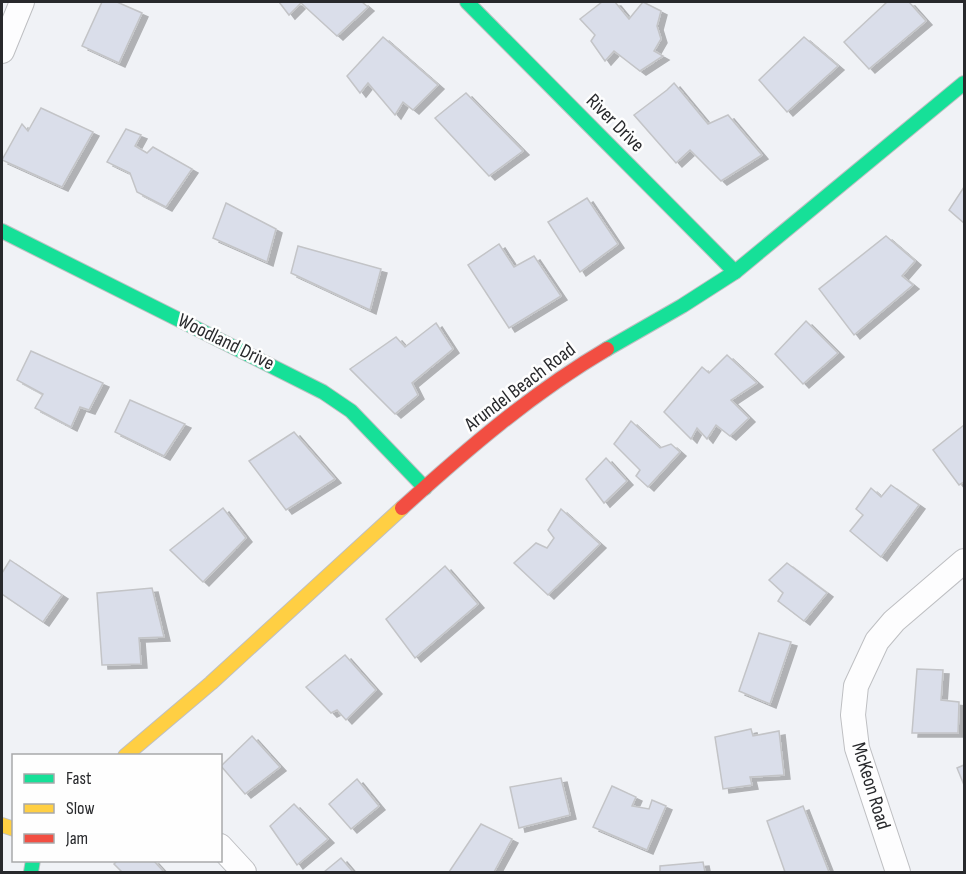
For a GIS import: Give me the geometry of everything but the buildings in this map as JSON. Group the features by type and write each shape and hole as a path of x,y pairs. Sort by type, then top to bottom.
{"street":[{"path":"2,51 22,2"},
{"name":"River Drive","path":"467,2 735,272"},
{"name":"Arundel Beach Road","path":"132,753 425,488 523,405 560,378 628,335 698,297 735,272 963,88"},
{"name":"Woodland Drive","path":"2,231 323,392 351,411 425,488"},
{"name":"McKeon Road","path":"898,873 857,748 853,715 856,686 878,641 894,621 964,561"},
{"path":"222,848 244,873"}],"traffic: fast":[{"path":"467,2 735,272"},
{"path":"607,349 682,306 735,272 964,83"},
{"path":"2,231 323,392 351,411 425,488"},
{"path":"31,872 33,862"}],"traffic: slow":[{"path":"127,754 211,683 402,508"},
{"path":"2,825 12,828"}],"traffic: jam":[{"path":"402,508 500,423 552,384 607,349"}]}
